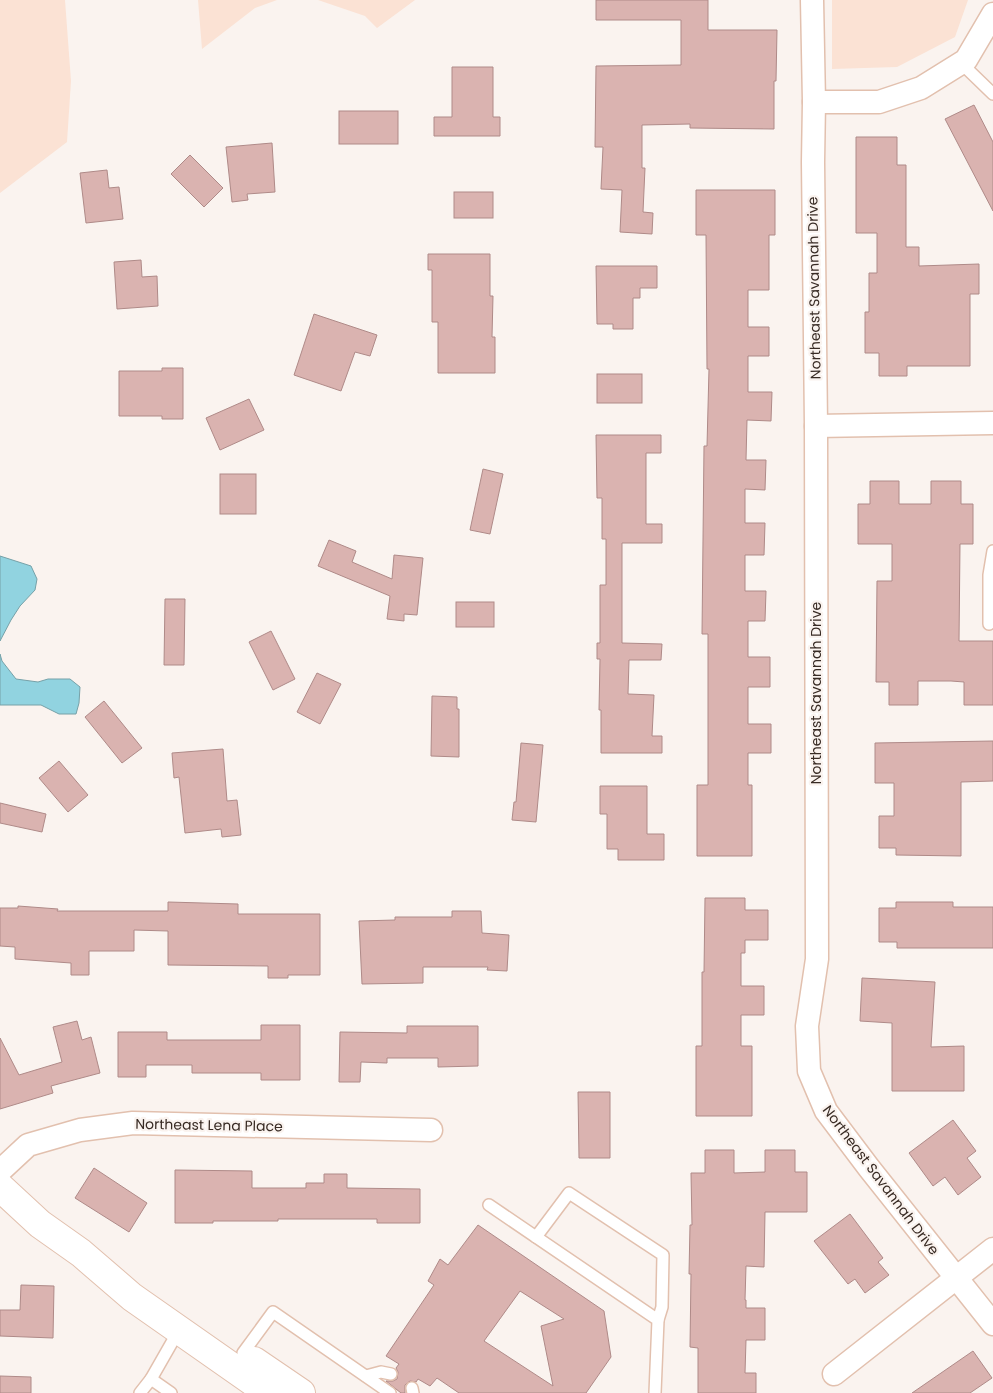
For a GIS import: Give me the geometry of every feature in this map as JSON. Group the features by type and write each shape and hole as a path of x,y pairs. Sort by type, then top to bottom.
{"street":[{"name":"Northeast Savannah Drive","path":"812,0 816,426 817,959 807,1026 809,1071 826,1111 993,1324"},
{"path":"814,102 879,102 921,88 966,60 993,14"},
{"path":"816,426 993,423"},
{"name":"Northeast Lena Place","path":"0,1171 28,1145 80,1130 133,1123 432,1130"},
{"path":"0,1186 40,1224 81,1253 132,1297 269,1393"},
{"path":"834,1374 993,1250"},
{"path":"81,1253 140,1282 301,1393"}],"lane":[{"path":"961,63 993,94"},
{"path":"989,624 989,576 993,551"},
{"path":"536,1237 569,1193 663,1255 662,1307 658,1320 655,1393"},
{"path":"489,1205 658,1320"},
{"path":"243,1353 273,1312 390,1393"},
{"path":"140,1393 151,1379 179,1330"},
{"path":"366,1376 381,1372 391,1374"},
{"path":"151,1379 171,1393"}],"shaded area":[{"path":"0,0 65,0 71,81 67,142 0,193"},
{"path":"198,0 277,0 255,8 202,49"},
{"path":"318,0 415,0 377,28 365,16"},
{"path":"832,0 968,0 955,37 897,67 832,69"}],"water":[{"path":"0,556 31,566 37,579 35,590 20,606 0,641"},
{"path":"0,654 2,661 16,679 38,682 48,679 70,679 80,687 76,714 59,714 41,705 0,705"}],"building":[{"path":"596,0 708,0 708,30 777,30 774,129 690,128 690,124 642,125 642,168 645,168 643,212 653,213 652,234 620,232 622,190 601,189 603,147 595,147 596,66 681,65 681,20 596,20"},
{"path":"452,67 493,67 493,117 500,117 500,136 434,136 434,117 452,117"},
{"path":"974,105 993,142 993,211 945,119"},
{"path":"339,111 398,111 398,144 339,144"},
{"path":"856,137 897,137 897,165 906,165 906,247 919,247 919,266 979,264 979,294 970,294 970,366 907,366 907,376 879,376 879,353 865,353 865,312 869,312 869,273 877,273 877,233 856,233"},
{"path":"272,143 275,192 247,194 248,200 232,202 226,147"},
{"path":"190,155 223,188 204,207 171,174"},
{"path":"107,170 109,188 119,187 123,219 86,223 80,173"},
{"path":"696,190 775,190 775,235 769,235 769,290 748,290 748,327 769,327 769,356 748,356 748,392 772,392 771,421 747,420 746,460 766,460 765,490 745,489 745,523 765,523 764,555 745,555 745,591 766,591 765,621 748,621 748,657 770,657 770,687 748,687 748,724 771,724 771,753 748,753 748,785 752,785 752,856 697,856 697,785 708,785 708,634 702,634 704,446 707,446 709,369 707,369 706,235 696,235"},
{"path":"454,192 493,192 493,218 454,218"},
{"path":"428,254 490,254 490,296 493,296 492,337 495,337 495,373 438,373 438,322 432,322 432,270 428,270"},
{"path":"141,260 142,277 157,276 158,306 117,309 114,262"},
{"path":"596,266 657,266 657,288 640,288 640,298 633,298 633,329 613,329 613,324 597,324"},
{"path":"314,314 377,335 370,356 355,352 341,391 294,375"},
{"path":"162,368 183,368 183,419 162,419 162,416 119,416 119,371 162,371"},
{"path":"597,374 642,374 642,403 597,403"},
{"path":"249,399 264,430 220,450 206,418"},
{"path":"596,435 661,435 661,453 646,453 646,524 662,524 662,543 622,543 622,643 662,644 661,660 629,660 628,694 654,695 652,736 662,736 662,753 601,753 601,710 599,710 600,659 597,659 597,643 600,643 600,585 606,585 606,539 602,539 602,498 597,498"},
{"path":"483,469 503,474 490,534 470,530"},
{"path":"220,474 256,474 256,514 220,514"},
{"path":"870,481 899,481 899,504 931,504 931,481 961,481 961,504 973,504 973,544 960,544 959,641 993,641 993,705 964,705 964,682 918,681 918,705 889,705 889,682 876,682 877,581 892,581 892,544 858,544 858,504 870,504"},
{"path":"329,540 356,551 352,562 392,579 394,555 423,558 417,615 404,614 404,621 387,619 390,596 318,566"},
{"path":"165,599 185,599 184,665 164,665"},
{"path":"456,602 494,602 494,627 456,627"},
{"path":"271,631 295,679 273,690 249,642"},
{"path":"317,673 341,684 320,724 297,712"},
{"path":"432,696 457,697 457,709 459,709 459,757 431,756"},
{"path":"104,701 142,748 122,763 85,717"},
{"path":"993,741 993,781 961,782 961,856 896,855 896,848 879,848 879,816 894,816 894,783 875,783 875,743"},
{"path":"521,743 543,745 536,822 512,820 514,802 516,802"},
{"path":"223,749 227,801 237,800 241,835 222,837 221,829 185,833 179,777 174,778 172,753"},
{"path":"59,761 88,795 68,812 39,778"},
{"path":"600,786 647,786 647,834 664,834 664,860 618,860 618,849 607,849 607,814 600,814"},
{"path":"0,803 46,814 42,832 0,823"},
{"path":"705,898 745,898 745,910 768,910 768,940 745,940 745,953 741,953 741,986 764,986 764,1015 741,1015 741,1046 752,1046 752,1116 696,1116 696,1046 702,1046"},
{"path":"168,902 238,904 238,914 320,914 320,975 288,975 288,978 268,978 268,966 168,965 168,931 134,930 134,951 89,951 89,975 71,975 71,963 15,959 15,947 0,946 0,908 18,908 18,906 58,909 57,911 168,911"},
{"path":"896,902 953,902 953,907 993,907 993,948 897,948 897,942 879,942 879,908 896,908"},
{"path":"452,911 481,911 482,933 509,935 507,971 487,970 488,967 423,967 423,983 362,984 359,921 395,920 395,917 452,917"},
{"path":"862,978 935,982 931,1047 964,1046 964,1091 892,1091 892,1023 860,1021"},
{"path":"77,1021 82,1040 91,1037 100,1073 51,1086 53,1093 0,1109 0,1038 19,1075 62,1062 53,1027"},
{"path":"261,1025 300,1025 300,1080 261,1080 261,1073 192,1073 192,1065 146,1065 146,1077 118,1077 118,1032 167,1032 167,1040 261,1040"},
{"path":"407,1026 478,1026 478,1066 438,1067 438,1058 387,1058 387,1063 361,1062 360,1082 339,1082 340,1032 407,1033"},
{"path":"578,1092 610,1092 610,1158 579,1158"},
{"path":"953,1120 976,1151 967,1158 981,1177 958,1195 945,1177 933,1186 909,1153"},
{"path":"705,1150 734,1150 734,1173 765,1172 765,1150 795,1150 795,1172 807,1172 807,1212 765,1212 764,1267 746,1266 746,1308 765,1308 765,1340 746,1340 745,1373 756,1373 756,1393 698,1393 698,1348 690,1347 691,1173 705,1173"},
{"path":"94,1168 147,1203 129,1232 75,1198"},
{"path":"175,1170 252,1171 252,1188 306,1188 306,1183 324,1183 324,1174 347,1174 347,1188 420,1189 420,1223 377,1223 377,1219 278,1219 278,1221 175,1223"},
{"path":"850,1214 883,1258 878,1262 889,1275 865,1293 855,1279 848,1284 814,1241"},
{"path":"478,1225 604,1311 611,1357 586,1393 459,1393 437,1378 430,1386 418,1379 416,1382 410,1381 405,1385 405,1393 401,1393 386,1381 397,1379 398,1372 396,1368 399,1364 386,1356 434,1285 428,1281 440,1259 448,1265","holes":["520,1291 564,1319 541,1326 553,1386 484,1341"]},
{"path":"21,1285 54,1286 53,1338 0,1336 0,1310 20,1310"},
{"path":"973,1351 992,1378 970,1393 912,1393"},
{"path":"0,1376 31,1377 31,1393 0,1393"}]}
